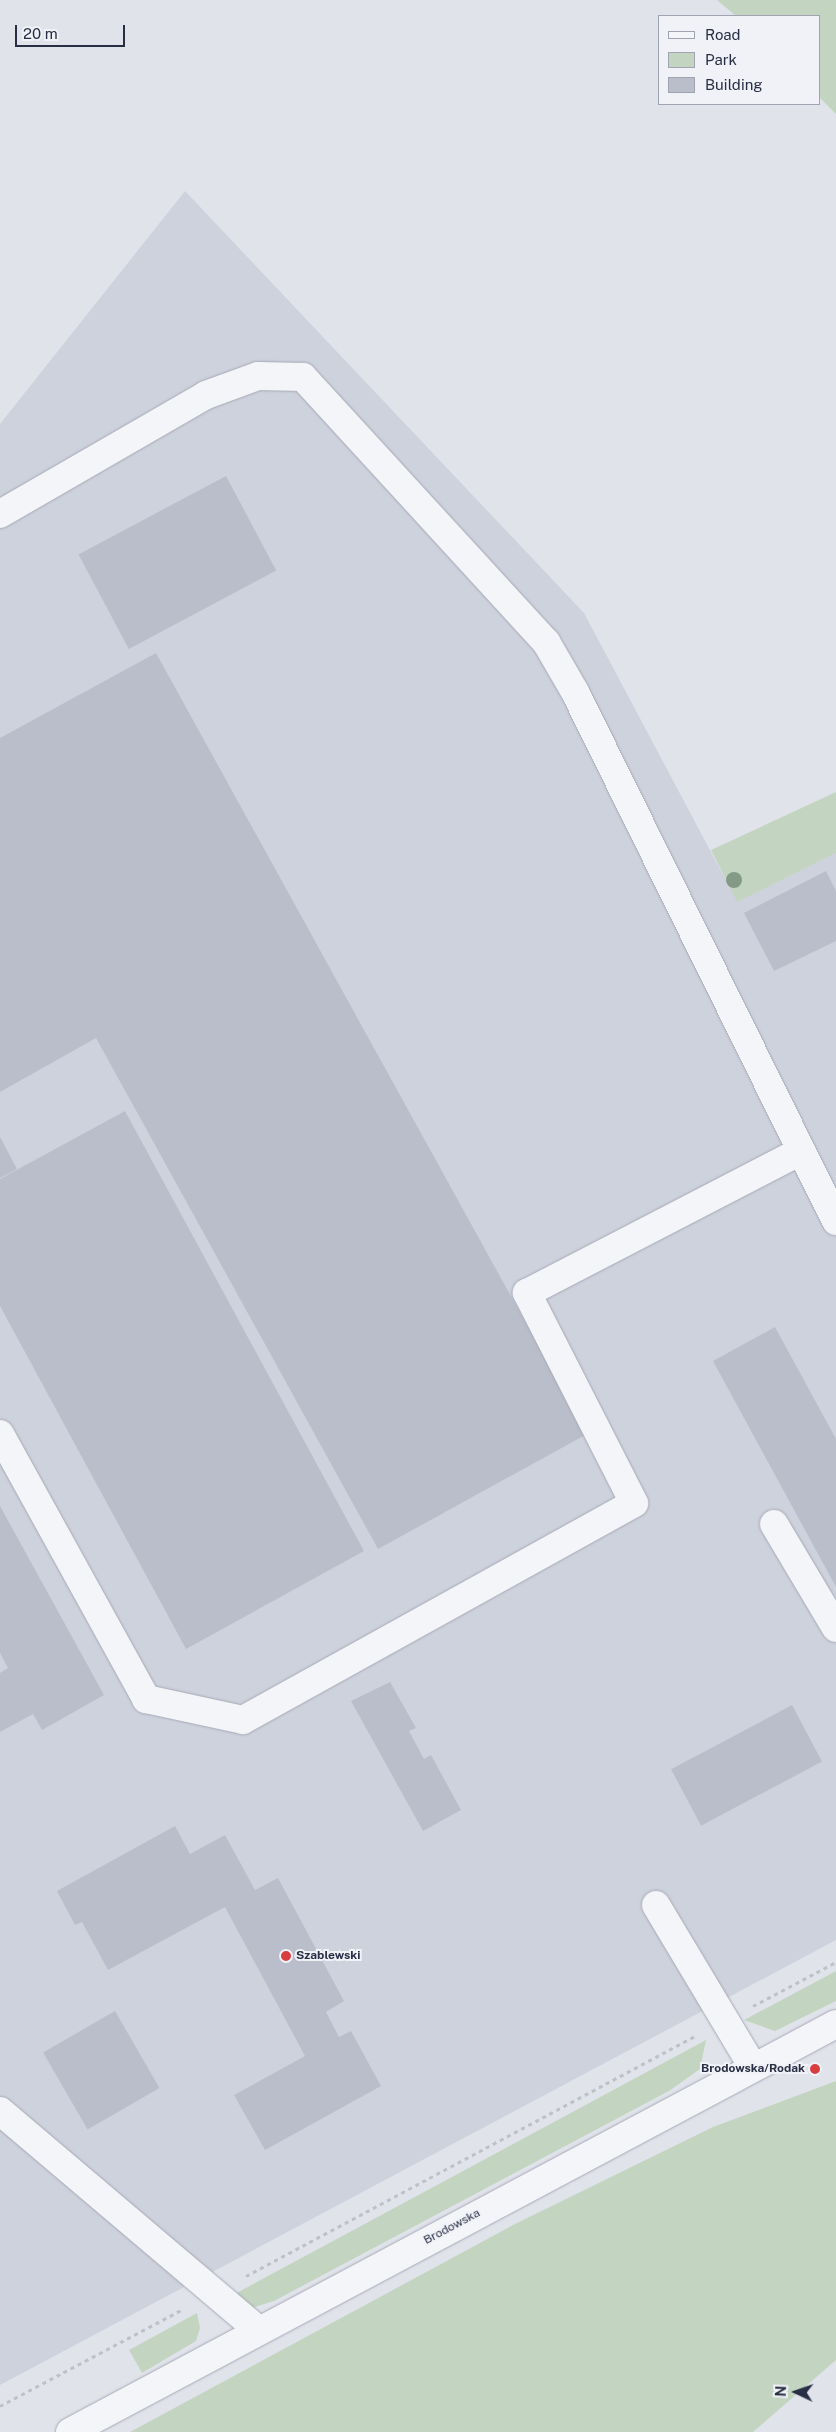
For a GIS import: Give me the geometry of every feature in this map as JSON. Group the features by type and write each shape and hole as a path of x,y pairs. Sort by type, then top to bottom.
{"street":[{"path":"0,514 206,395 258,376 302,377 546,642 575,692 836,1221"},
{"path":"0,1434 146,1700 242,1720 634,1503 528,1293 801,1151"},
{"path":"774,1524 836,1628"},
{"path":"656,1906 752,2066"},
{"name":"Brodowska","path":"70,2432 752,2066 836,2024"},
{"path":"0,2111 216,2292 258,2330"}],"path":[{"path":"0,2406 836,1962"}],"shaded area":[{"path":"185,191 584,613 737,901 836,853 836,1940 0,2385 0,424"}],"green space":[{"path":"717,0 836,0 836,114 821,99 821,15 735,15"},
{"path":"836,792 836,853 737,902 711,850"},
{"path":"836,1971 836,2001 775,2031 744,2020"},
{"path":"706,2040 700,2069 669,2091 274,2301 252,2308 231,2296"},
{"path":"836,2081 836,2360 753,2432 130,2432 517,2223 713,2127"},
{"path":"197,2313 200,2328 196,2341 142,2373 129,2350"}],"building":[{"path":"226,476 276,570 129,649 79,554"},
{"path":"156,653 587,1434 378,1549 96,1038 0,1092 0,738"},
{"path":"826,871 836,891 836,941 774,971 744,913"},
{"path":"125,1111 364,1551 186,1649 0,1306 0,1179"},
{"path":"0,1137 17,1169 0,1178"},
{"path":"775,1327 836,1439 836,1587 713,1361"},
{"path":"0,1506 104,1695 42,1730 33,1714 0,1732 0,1673 8,1668 0,1653"},
{"path":"390,1682 416,1728 409,1731 424,1759 431,1755 461,1810 423,1831 351,1701"},
{"path":"792,1705 822,1762 701,1826 671,1769"},
{"path":"175,1826 190,1854 225,1835 255,1890 278,1878 344,2001 326,2012 339,2037 351,2031 381,2086 265,2150 234,2095 305,2056 225,1907 108,1970 82,1922 75,1925 57,1891"},
{"path":"115,2011 160,2088 88,2130 43,2052"}],"place":[{"name":"Szablewski","path":"286,1956"},
{"name":"Brodowska/Rodak","path":"815,2069"}]}
